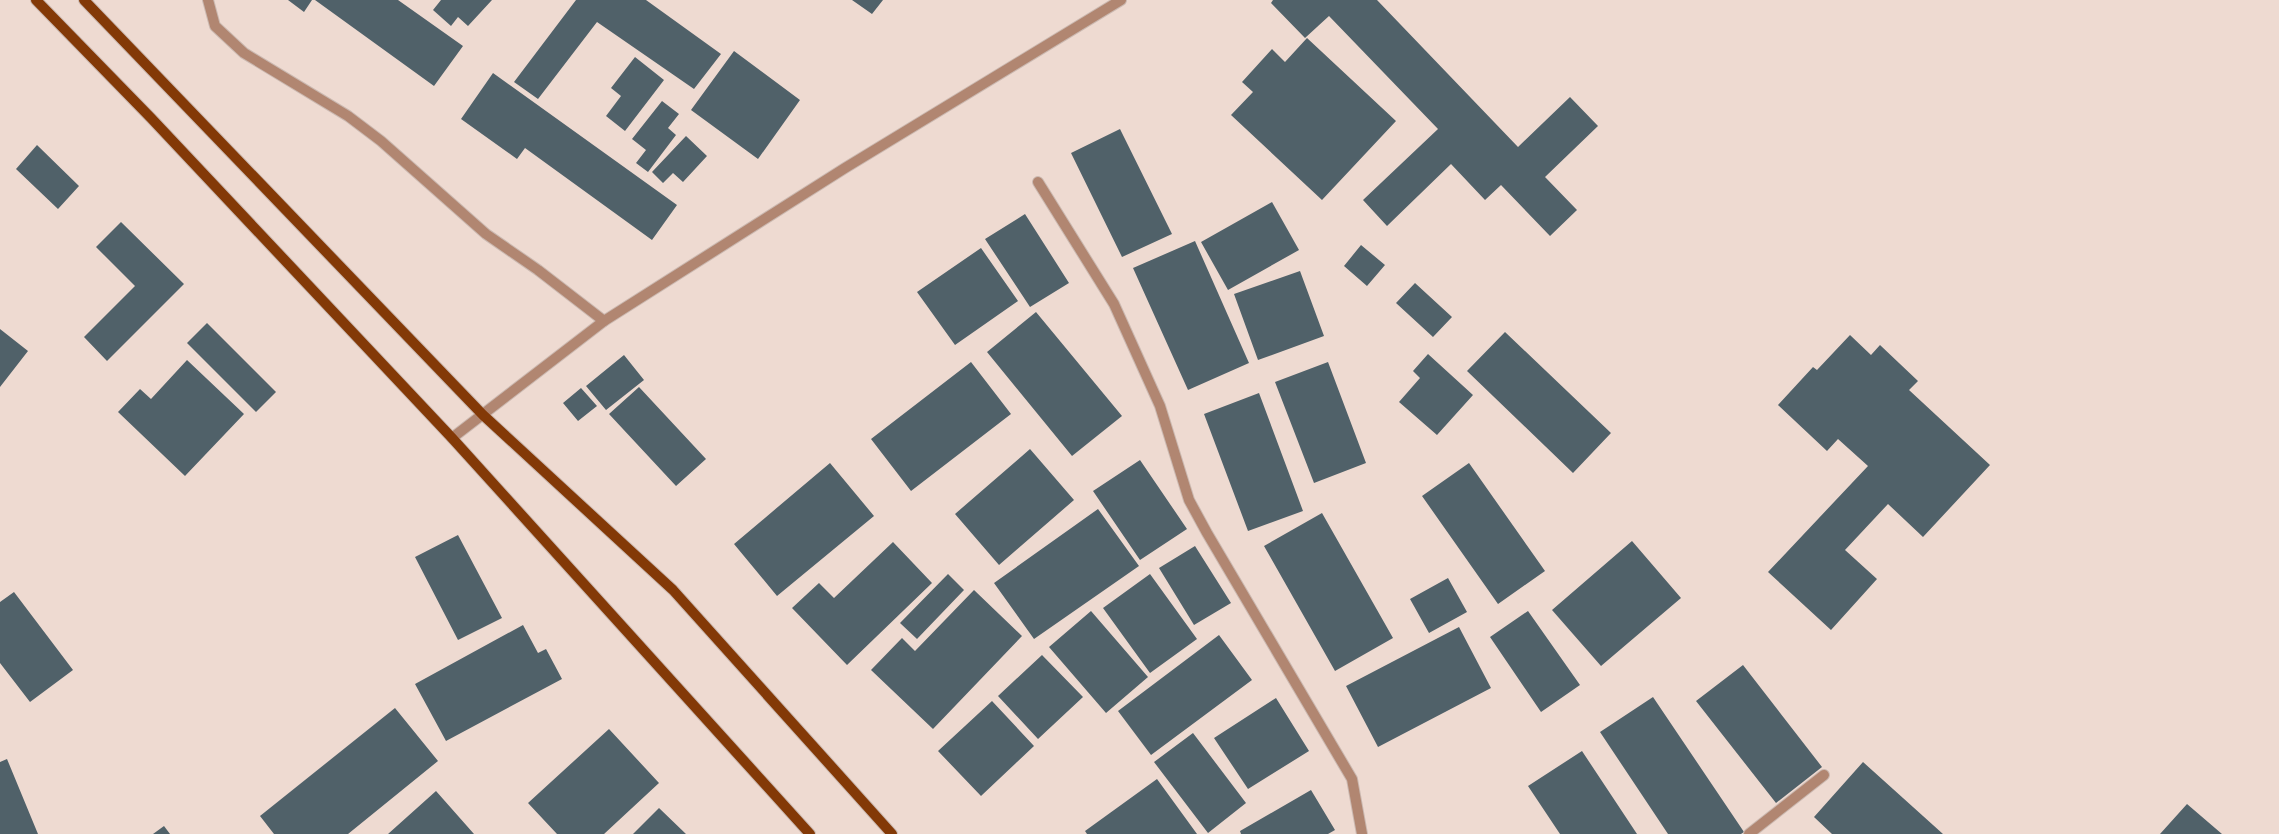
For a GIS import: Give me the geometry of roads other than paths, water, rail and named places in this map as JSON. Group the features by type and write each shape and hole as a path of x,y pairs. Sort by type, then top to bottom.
{"main road":[{"path":"36,0 151,118 452,438 810,834"},
{"path":"84,0 483,415 673,590 892,834"}],"street":[{"path":"208,0 215,26 244,52 348,116 381,141 486,234 538,270 604,321"},
{"path":"452,438 604,321 845,168 1121,0"},
{"path":"1038,182 1114,304 1160,406 1189,500 1352,779 1362,834"},
{"path":"1749,834 1824,775"}]}
